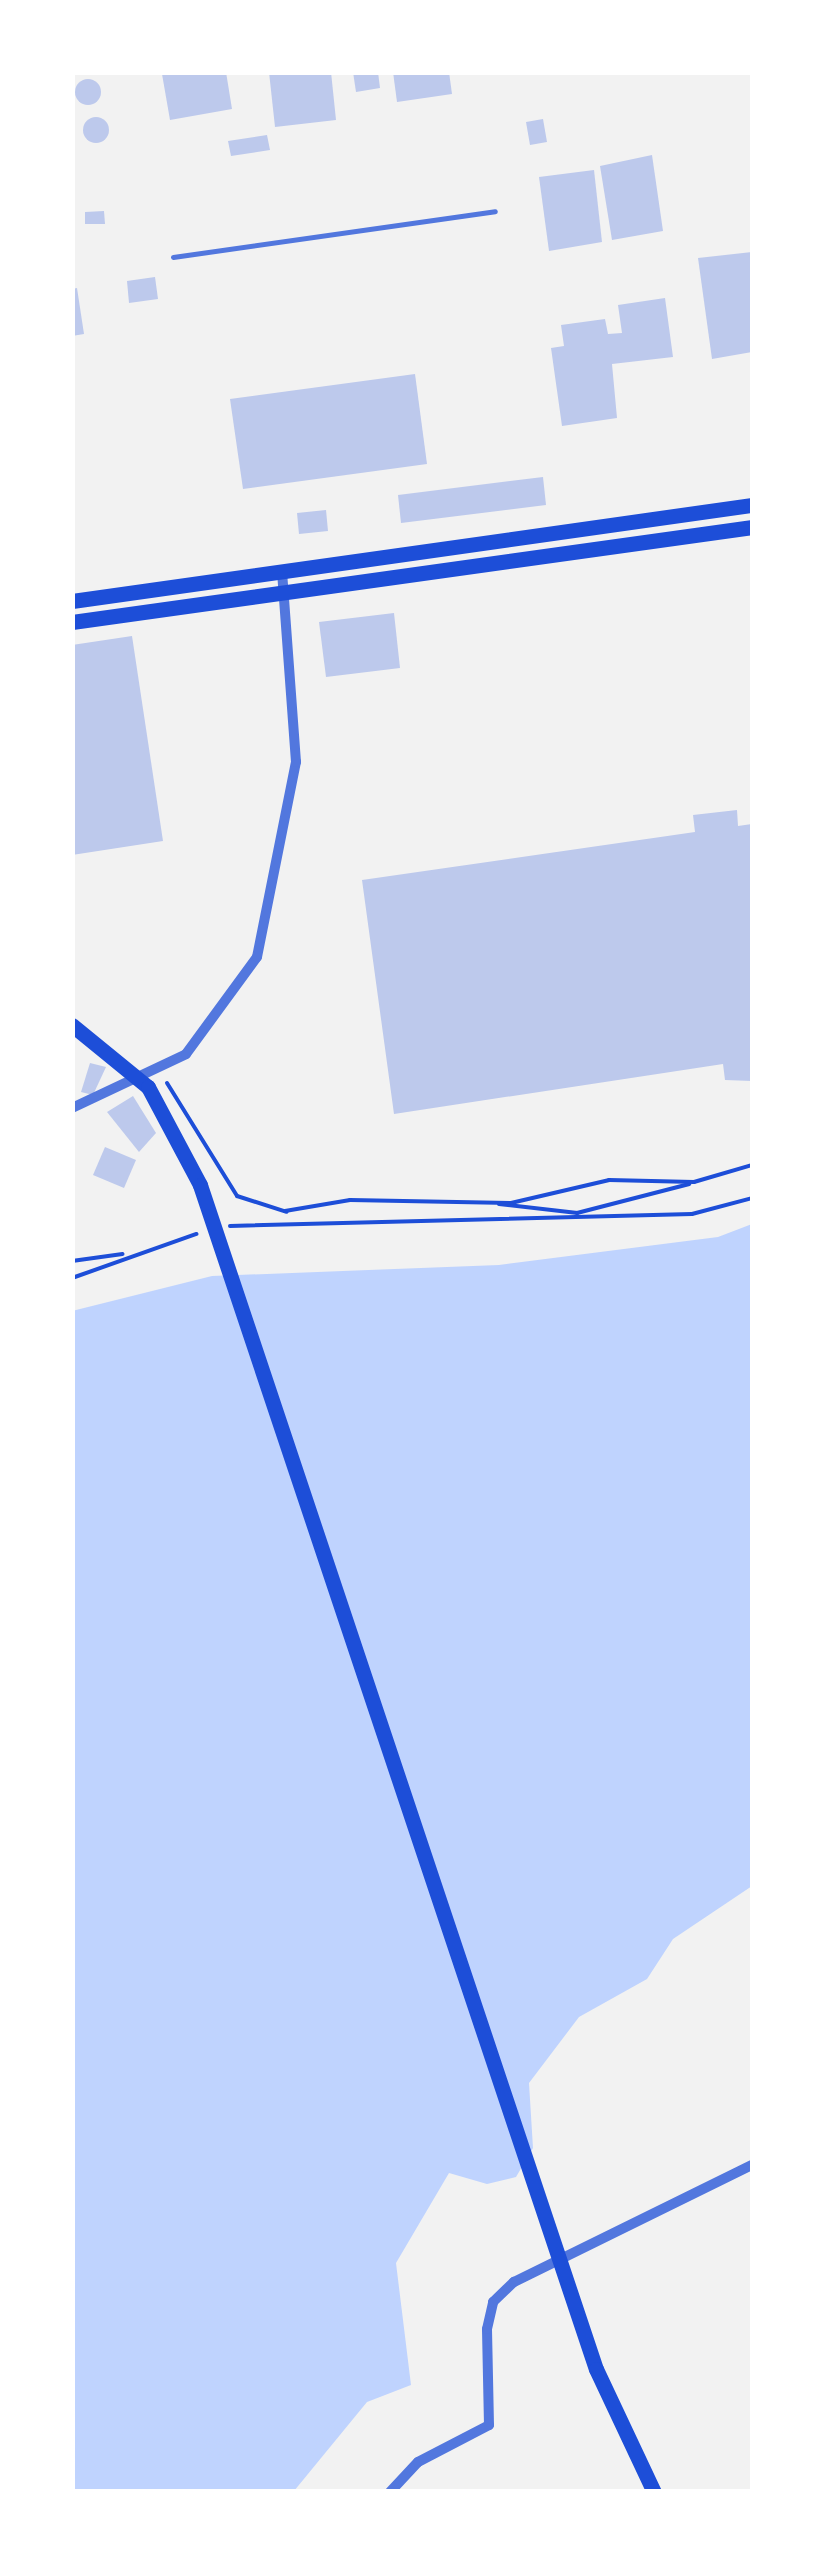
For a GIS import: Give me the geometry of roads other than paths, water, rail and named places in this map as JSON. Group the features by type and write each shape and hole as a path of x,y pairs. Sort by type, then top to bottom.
{"main road":[{"path":"72,601 752,505"},
{"path":"72,622 752,527"},
{"path":"72,1025 124,1062 176,1128 200,1185 576,2308 654,2492"}],"street":[{"path":"73,1110 157,1070 221,1016 256,957 296,762 282,573"},
{"path":"390,2492 418,2462 488,2425 487,2329 494,2302 514,2282 752,2165"}],"lane":[{"path":"173,257 495,212"}],"water":[{"path":"752,1224 752,1886 673,1939 647,1979 579,2017 529,2083 533,2148 516,2177 487,2184 449,2173 396,2263 411,2385 367,2402 294,2491 73,2491 72,1311 212,1276 499,1265 718,1237"}]}
